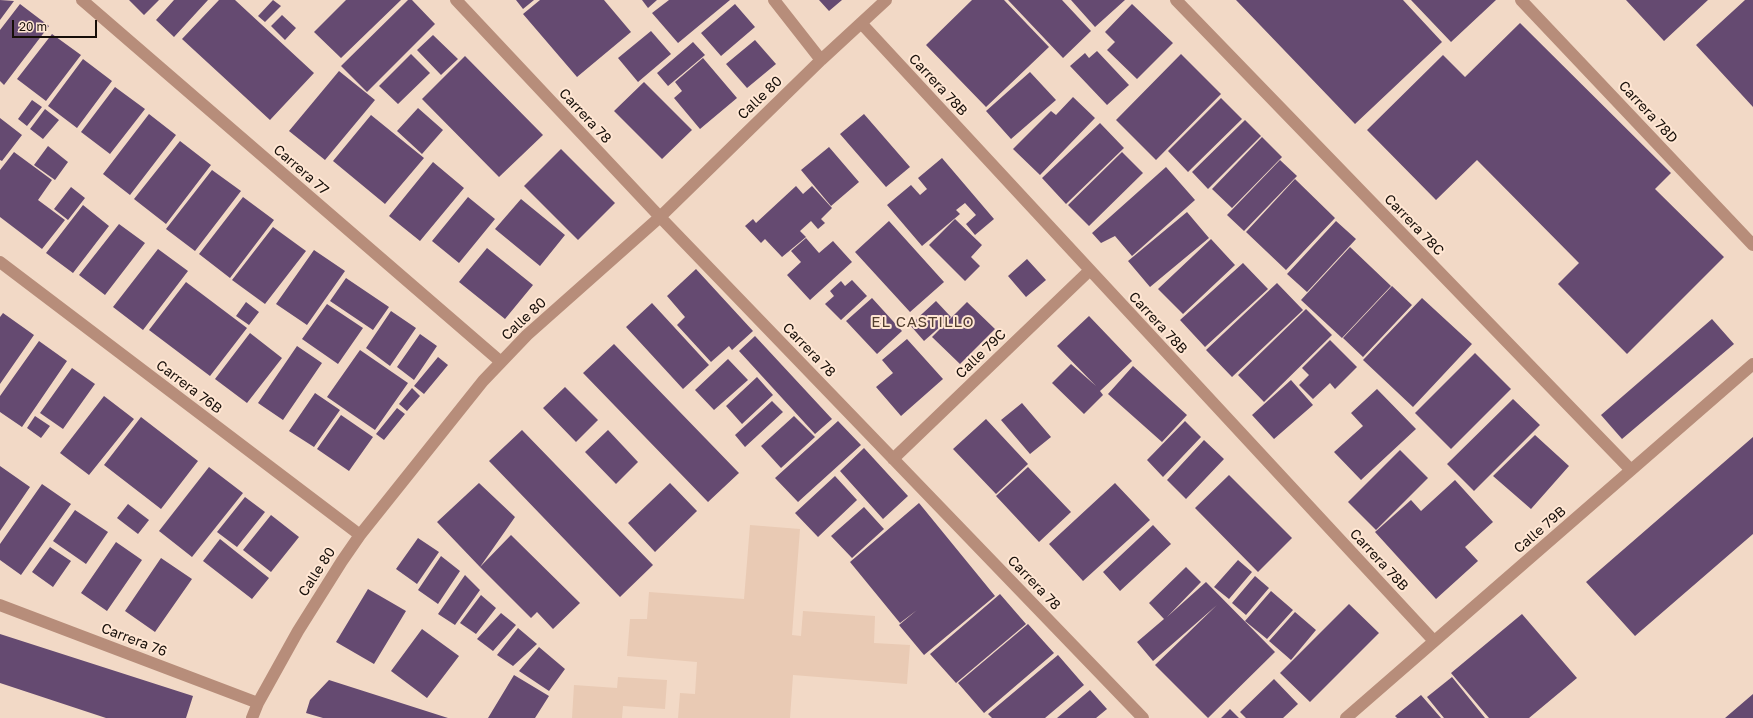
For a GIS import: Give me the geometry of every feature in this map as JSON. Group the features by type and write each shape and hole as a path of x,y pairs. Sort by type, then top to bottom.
{"street":[{"name":"Carrera 77","path":"82,0 500,362"},
{"name":"Carrera 78","path":"456,0 660,217 1143,718"},
{"path":"774,0 821,60"},
{"name":"Calle 80","path":"252,718 258,703 298,631 360,535 483,381 527,335 660,217 821,60 886,0"},
{"name":"Carrera 78C","path":"1176,0 1631,470"},
{"name":"Carrera 78D","path":"1521,0 1753,246"},
{"name":"Carrera 78B","path":"861,24 1434,641"},
{"name":"Carrera 76B","path":"0,262 360,535"},
{"name":"Calle 79C","path":"893,459 1089,271"},
{"name":"Calle 79B","path":"1346,718 1753,364"},
{"name":"Carrera 76","path":"0,605 258,703"}],"shaded area":[{"path":"750,525 800,529 792,635 801,636 803,611 875,616 874,643 910,645 907,684 793,675 790,718 678,718 680,693 695,694 697,662 627,656 630,619 647,619 649,592 744,599"},
{"path":"618,677 667,680 665,709 623,706 622,718 572,718 574,685 617,688"}],"building":[{"path":"0,0 14,1 0,20"},
{"path":"129,0 159,0 144,15"},
{"path":"174,0 208,0 174,37 156,20"},
{"path":"219,0 235,0 314,73 270,120 182,39"},
{"path":"273,0 281,6 265,22 258,16"},
{"path":"346,0 401,0 341,58 314,32"},
{"path":"408,0 412,0 435,24 367,92 341,66"},
{"path":"516,0 534,0 523,9"},
{"path":"540,0 604,0 631,32 577,77 523,14"},
{"path":"642,0 657,0 648,8"},
{"path":"669,0 730,0 678,43 652,13"},
{"path":"819,0 842,0 829,11"},
{"path":"972,0 1004,0 1049,47 986,107 926,45"},
{"path":"1008,0 1062,0 1091,31 1063,58"},
{"path":"1071,0 1125,0 1095,27"},
{"path":"1236,0 1403,0 1442,42 1355,124"},
{"path":"1411,0 1496,0 1451,42"},
{"path":"1626,0 1708,0 1664,41"},
{"path":"1745,0 1753,0 1753,107 1696,45"},
{"path":"20,4 49,26 4,85 0,81 0,30"},
{"path":"735,4 755,27 721,56 701,33"},
{"path":"1132,4 1173,43 1137,79 1107,50 1115,42 1105,32"},
{"path":"282,15 296,28 285,40 271,26"},
{"path":"1520,23 1671,173 1655,189 1724,257 1627,354 1558,284 1579,263 1477,160 1436,200 1367,130 1443,55 1465,77"},
{"path":"651,31 671,54 638,82 618,58"},
{"path":"52,34 81,55 46,101 17,79"},
{"path":"433,35 458,59 441,75 417,50"},
{"path":"755,40 776,64 747,88 726,64"},
{"path":"693,42 705,55 668,86 657,73"},
{"path":"1097,51 1129,85 1107,105 1070,66 1085,53 1089,58"},
{"path":"411,54 430,73 398,104 379,86"},
{"path":"1181,54 1221,94 1156,160 1116,120"},
{"path":"465,56 543,135 499,177 422,99"},
{"path":"703,58 737,98 700,129 674,98 682,91 675,82"},
{"path":"83,59 112,81 77,128 48,106"},
{"path":"339,71 375,100 325,160 289,131"},
{"path":"1030,72 1056,100 1011,139 986,111"},
{"path":"644,82 692,130 662,159 614,111"},
{"path":"115,87 145,109 110,154 81,132"},
{"path":"1073,97 1095,118 1040,175 1013,149 1051,111 1056,115"},
{"path":"1221,98 1242,119 1188,172 1168,151"},
{"path":"32,100 42,107 27,126 18,119"},
{"path":"418,108 443,130 422,154 397,131"},
{"path":"45,109 59,120 43,139 30,129"},
{"path":"149,114 176,135 130,195 103,174"},
{"path":"864,114 910,167 886,187 840,134"},
{"path":"371,115 424,158 385,204 333,161"},
{"path":"0,118 22,135 2,161 0,160"},
{"path":"1245,120 1261,136 1208,189 1192,172"},
{"path":"1100,123 1124,148 1066,204 1042,178"},
{"path":"1262,137 1282,157 1232,208 1212,189"},
{"path":"180,141 211,165 166,224 134,199"},
{"path":"48,146 68,162 55,180 34,165"},
{"path":"829,147 859,182 831,206 801,170"},
{"path":"561,149 615,203 578,240 524,186"},
{"path":"14,152 52,180 38,200 65,220 42,249 0,217 0,170"},
{"path":"1122,152 1143,173 1089,226 1068,205"},
{"path":"942,158 994,219 975,235 966,224 976,215 965,203 956,210 960,214 922,246 887,205 911,185 920,195 927,189 918,178"},
{"path":"1280,160 1297,176 1244,231 1227,215"},
{"path":"433,162 464,188 420,241 389,216"},
{"path":"1166,167 1195,200 1132,256 1115,236 1101,243 1092,233"},
{"path":"212,170 241,191 195,251 166,229"},
{"path":"1295,179 1335,218 1286,270 1246,232"},
{"path":"796,186 803,194 812,186 832,208 821,219 825,223 818,229 811,221 800,231 806,237 782,257 765,239 761,243 745,226 753,219 756,223"},
{"path":"71,187 85,198 68,220 54,209"},
{"path":"243,197 274,220 230,278 199,254"},
{"path":"468,197 495,219 459,263 432,241"},
{"path":"521,199 565,235 540,266 495,229"},
{"path":"83,205 109,226 73,273 46,253"},
{"path":"1187,212 1209,238 1150,287 1128,261"},
{"path":"955,219 982,245 971,257 980,266 965,281 929,245"},
{"path":"889,221 944,282 910,312 855,252"},
{"path":"1336,221 1356,239 1307,292 1287,274"},
{"path":"119,224 145,243 105,295 79,275"},
{"path":"273,227 306,251 265,304 232,280"},
{"path":"806,238 819,253 833,241 852,262 810,300 787,275 801,262 791,251"},
{"path":"1211,239 1235,265 1183,314 1158,289"},
{"path":"1350,247 1391,286 1342,338 1301,300"},
{"path":"487,248 533,285 505,319 459,282"},
{"path":"158,249 188,271 143,330 113,307"},
{"path":"314,250 345,271 307,325 276,304"},
{"path":"1027,259 1046,280 1026,297 1008,276"},
{"path":"1243,263 1268,289 1205,347 1180,320"},
{"path":"696,269 753,331 732,350 729,346 711,362 677,325 685,317 667,296"},
{"path":"346,278 389,307 373,330 330,301"},
{"path":"852,280 867,296 841,320 825,304 834,296 830,291 841,281 845,286"},
{"path":"186,282 247,328 210,376 149,330"},
{"path":"1277,283 1303,310 1232,377 1206,350"},
{"path":"1392,286 1412,305 1363,357 1343,338"},
{"path":"872,298 902,331 877,354 846,321"},
{"path":"1422,298 1472,344 1413,407 1363,360"},
{"path":"936,301 951,317 924,341 910,325"},
{"path":"246,302 259,312 249,325 236,316"},
{"path":"967,302 995,329 960,364 932,337"},
{"path":"652,303 709,365 683,389 626,327"},
{"path":"327,304 363,328 338,364 302,339"},
{"path":"1306,309 1332,335 1264,402 1238,375"},
{"path":"391,311 416,328 390,366 366,348"},
{"path":"3,313 34,335 0,384 0,317"},
{"path":"1089,316 1132,361 1100,391 1103,395 1084,414 1052,383 1071,364 1096,386 1057,346"},
{"path":"1712,319 1734,344 1622,439 1601,415"},
{"path":"250,333 282,358 247,403 215,379"},
{"path":"420,334 437,346 414,380 397,367"},
{"path":"755,336 832,419 815,434 739,351"},
{"path":"907,339 943,379 901,416 876,387 893,373 882,360"},
{"path":"1330,340 1357,367 1335,389 1330,383 1313,399 1299,385 1309,375 1302,368"},
{"path":"39,341 67,361 22,427 0,412 0,396"},
{"path":"614,344 739,473 708,502 583,373"},
{"path":"297,346 322,363 283,420 258,403"},
{"path":"360,350 408,383 375,430 327,397"},
{"path":"1475,353 1511,389 1451,449 1415,413"},
{"path":"438,357 448,365 424,394 414,386"},
{"path":"728,359 748,380 714,410 695,390"},
{"path":"1133,366 1187,415 1162,442 1108,394"},
{"path":"72,368 95,384 63,429 40,413"},
{"path":"757,377 773,395 742,424 726,406"},
{"path":"1291,380 1313,405 1274,439 1252,415"},
{"path":"565,387 598,420 576,442 543,408"},
{"path":"412,388 420,396 407,411 399,404"},
{"path":"1377,389 1416,429 1361,480 1334,452 1363,426 1351,413"},
{"path":"315,393 340,410 314,447 289,431"},
{"path":"104,396 134,419 89,475 60,453"},
{"path":"1513,399 1540,425 1474,491 1447,464"},
{"path":"772,401 783,412 745,447 735,435"},
{"path":"1022,403 1051,437 1030,454 1001,420"},
{"path":"397,408 405,414 384,440 376,434"},
{"path":"341,415 373,437 349,471 317,449"},
{"path":"35,416 50,426 41,438 27,428"},
{"path":"794,416 815,437 781,468 761,446"},
{"path":"141,417 198,461 161,509 104,465"},
{"path":"986,419 1028,464 996,494 953,449"},
{"path":"838,421 861,445 798,502 775,478"},
{"path":"1185,421 1201,437 1163,477 1147,460"},
{"path":"522,430 653,565 620,597 489,461"},
{"path":"608,430 638,462 616,484 585,452"},
{"path":"1535,435 1569,466 1531,509 1493,476"},
{"path":"1753,437 1753,534 1635,636 1586,582"},
{"path":"1204,440 1224,459 1186,499 1167,480"},
{"path":"864,448 908,496 883,519 840,471"},
{"path":"1400,450 1428,478 1376,530 1348,502"},
{"path":"0,466 30,487 0,531"},
{"path":"209,467 243,493 192,557 159,531"},
{"path":"1028,467 1071,512 1039,542 996,496"},
{"path":"1229,475 1292,538 1258,572 1195,508"},
{"path":"835,476 857,500 818,537 795,513"},
{"path":"1455,480 1493,522 1465,547 1478,561 1436,599 1375,532 1411,500 1421,511"},
{"path":"479,483 515,517 480,567 437,522"},
{"path":"670,483 697,511 655,552 628,523"},
{"path":"1115,483 1150,520 1083,581 1049,544"},
{"path":"42,484 71,504 21,575 0,560 0,544"},
{"path":"245,497 265,512 237,547 217,532"},
{"path":"919,503 995,596 924,655 899,625 917,610 900,623 850,562"},
{"path":"128,504 149,520 138,534 117,518"},
{"path":"864,507 884,529 852,558 831,536"},
{"path":"75,510 108,532 86,564 53,541"},
{"path":"271,515 299,537 271,572 243,550"},
{"path":"1153,525 1171,544 1120,591 1103,572"},
{"path":"511,535 580,603 553,629 537,612 531,618 480,567"},
{"path":"418,538 439,552 417,584 396,569"},
{"path":"220,539 269,578 252,599 203,561"},
{"path":"116,542 142,560 107,611 81,593"},
{"path":"50,547 71,561 53,587 32,572"},
{"path":"441,556 460,571 438,604 418,590"},
{"path":"161,558 192,579 155,632 125,611"},
{"path":"1238,560 1252,572 1229,599 1214,587"},
{"path":"1186,567 1201,582 1167,617 1206,582 1275,652 1208,718 1155,665 1217,605 1153,661 1137,642 1164,619 1149,603"},
{"path":"465,575 480,590 455,625 438,614"},
{"path":"1255,576 1269,588 1246,615 1232,603"},
{"path":"368,589 406,611 374,664 336,642"},
{"path":"1271,591 1293,610 1267,639 1245,621"},
{"path":"1000,594 1026,624 956,683 930,654"},
{"path":"481,595 496,608 476,634 460,623"},
{"path":"1349,604 1379,633 1310,702 1280,673"},
{"path":"1295,612 1316,630 1291,660 1269,641"},
{"path":"501,613 516,625 493,651 477,639"},
{"path":"1522,614 1577,678 1529,718 1489,718 1451,673"},
{"path":"1028,624 1054,653 984,713 958,683"},
{"path":"518,628 537,644 513,666 497,655"},
{"path":"422,629 459,656 427,698 391,671"},
{"path":"0,634 193,696 186,718 106,718 0,683"},
{"path":"539,647 565,669 549,691 519,671"},
{"path":"1058,655 1084,685 1045,718 992,718 988,714"},
{"path":"514,675 549,696 535,718 488,718"},
{"path":"1452,677 1485,718 1444,718 1427,697"},
{"path":"1274,679 1298,704 1283,718 1246,718 1240,712"},
{"path":"329,680 448,718 323,718 306,713 310,700"},
{"path":"1090,690 1107,709 1096,718 1057,718"},
{"path":"1753,694 1753,718 1725,718"},
{"path":"1421,695 1441,718 1397,718 1395,716"},
{"path":"1230,709 1239,718 1221,718"}],"district":[{"name":"EL CASTILLO","path":"923,322"}]}
